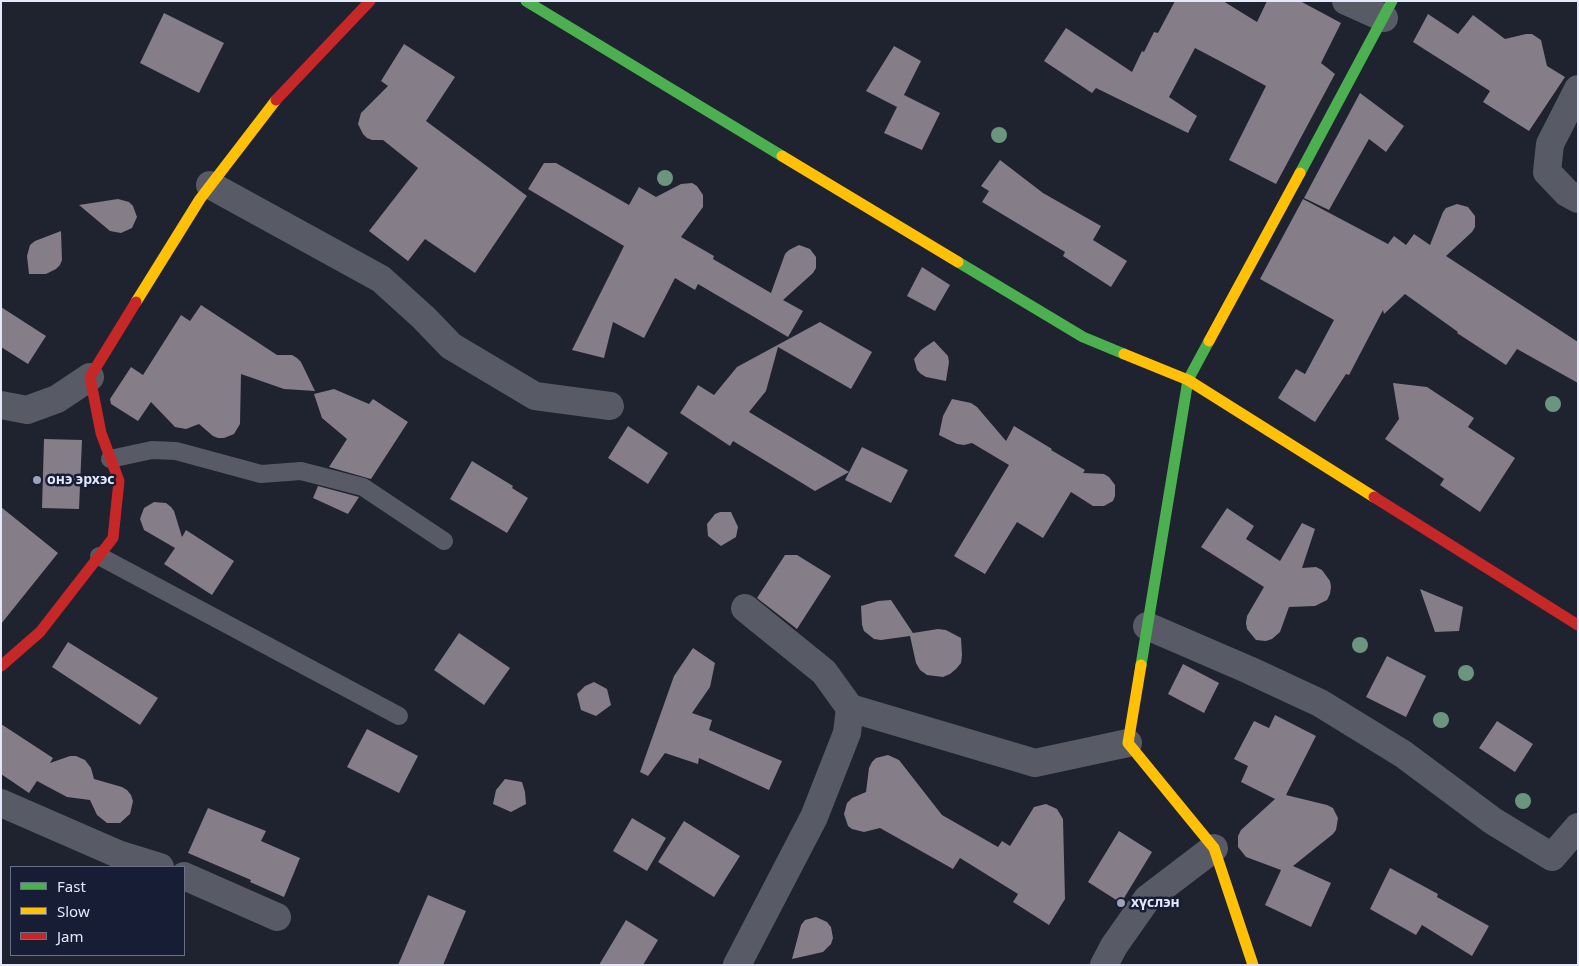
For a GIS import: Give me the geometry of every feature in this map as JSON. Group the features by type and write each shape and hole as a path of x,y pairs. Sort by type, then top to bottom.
{"street":[{"path":"1,405 27,410 56,398 90,377 200,198 275,101 370,1"},
{"path":"526,1 1083,337 1188,380 1578,625"},
{"path":"1253,965 1214,848 1128,743 1188,380 1388,10 1346,1"},
{"path":"1578,89 1550,144 1547,172 1567,193 1578,199"},
{"path":"210,185 381,279 424,318 450,346 535,396 610,406"},
{"path":"1,666 40,632 113,538 118,481 100,432 90,377"},
{"path":"745,608 824,672 850,708 1035,763 1128,743"},
{"path":"1147,626 1320,703 1403,754 1493,821 1552,856 1578,827"},
{"path":"736,965 814,817 847,733 850,708"},
{"path":"1,802 118,854 157,866"},
{"path":"1104,965 1114,946 1148,899 1214,848"},
{"path":"185,876 277,917"}],"lane":[{"path":"110,459 152,450 176,451 261,474 301,471 363,487 444,540"},
{"path":"99,556 399,716"}],"building":[{"path":"1175,1 1223,1 1257,22 1267,1 1300,1 1341,23 1321,63 1335,74 1276,184 1229,160 1266,86 1233,68 1195,48 1169,97 1197,116 1188,133 1096,88 1092,93 1044,61 1066,28 1132,72 1142,51 1144,52 1154,32 1158,33"},
{"path":"164,13 224,43 199,93 140,63"},
{"path":"1428,14 1458,34 1473,15 1505,39 1532,34 1541,40 1547,66 1565,77 1529,131 1483,102 1490,91 1413,42"},
{"path":"404,44 455,77 426,121 527,196 475,273 425,239 408,261 369,231 418,168 383,140 367,138 358,124 361,113 388,86 381,81"},
{"path":"894,46 921,61 904,95 940,113 922,150 884,133 897,107 866,91"},
{"path":"1360,93 1404,126 1386,152 1369,139 1329,210 1304,198"},
{"path":"1000,160 1043,193 1101,226 1093,240 1127,261 1111,287 1063,256 1065,252 982,202 989,191 981,186"},
{"path":"544,163 556,163 629,205 639,187 656,197 681,184 692,183 697,186 703,195 703,207 681,237 714,256 713,259 771,293 785,254 799,245 810,249 816,257 816,268 813,273 783,300 803,311 788,337 698,284 695,290 675,278 644,338 613,322 604,358 572,350 624,246 528,189"},
{"path":"118,199 129,202 133,206 137,217 132,228 121,233 110,231 79,205"},
{"path":"1303,199 1388,244 1394,236 1406,245 1414,234 1430,245 1446,208 1457,204 1468,207 1475,216 1475,227 1446,256 1578,342 1578,383 1517,349 1506,365 1457,333 1405,294 1384,314 1383,310 1349,375 1346,374 1315,422 1278,398 1296,369 1305,374 1334,320 1260,279"},
{"path":"61,231 62,260 60,265 46,274 29,274 27,256 30,245 35,241"},
{"path":"922,267 950,285 935,311 907,296"},
{"path":"201,305 277,355 292,355 297,358 301,362 315,391 284,389 241,374 240,424 234,434 224,438 213,436 199,424 186,429 175,427 151,402 138,421 111,404 110,399 131,367 143,375 181,315 190,321"},
{"path":"1,307 46,336 28,364 1,347"},
{"path":"820,322 872,352 851,389 778,347 766,391 749,412 849,472 815,491 733,441 730,446 680,413 698,385 714,395 737,367"},
{"path":"934,341 948,356 946,381 926,377 917,370 914,359 921,350"},
{"path":"1393,383 1427,387 1474,418 1468,427 1515,458 1480,512 1440,485 1444,479 1385,439 1399,419"},
{"path":"334,389 369,404 373,399 408,422 371,479 329,467 347,439 322,418 314,394"},
{"path":"952,399 971,403 977,407 1006,441 1014,426 1085,470 1083,473 1104,474 1109,477 1115,485 1113,501 1104,506 1093,506 1071,492 1043,538 1017,522 985,574 954,556 1009,465 972,443 957,444 939,435 943,416"},
{"path":"628,426 668,453 648,484 608,458"},
{"path":"44,439 82,440 79,509 42,508"},
{"path":"862,447 908,470 891,503 845,480"},
{"path":"472,461 513,486 512,488 528,498 507,533 450,499"},
{"path":"318,486 359,497 348,514 313,498"},
{"path":"154,502 166,503 171,507 182,537 186,530 234,561 212,595 164,564 175,548 144,530 140,519 144,508"},
{"path":"1,507 58,553 1,624"},
{"path":"1227,508 1254,526 1246,539 1280,561 1302,523 1315,529 1302,568 1316,567 1322,570 1330,581 1330,594 1327,600 1315,606 1289,607 1280,632 1272,639 1266,641 1256,640 1247,629 1246,623 1247,616 1264,587 1201,547"},
{"path":"731,512 738,527 736,537 721,546 708,536 707,524 715,514"},
{"path":"785,555 797,555 831,576 797,629 757,598"},
{"path":"1420,589 1463,607 1459,631 1435,632"},
{"path":"891,600 913,633 938,629 946,630 961,638 961,663 956,669 943,677 927,675 920,670 916,663 910,636 881,640 874,639 864,631 861,606 878,601"},
{"path":"459,633 510,668 484,705 434,670"},
{"path":"68,642 158,698 140,725 52,667"},
{"path":"693,648 715,663 710,687 692,713 712,720 709,730 782,761 769,790 699,758 698,764 665,753 648,776 640,772 674,676"},
{"path":"1387,656 1426,676 1406,717 1366,697"},
{"path":"1183,664 1219,683 1204,713 1168,694"},
{"path":"594,682 607,689 611,705 596,716 581,710 577,694 585,686"},
{"path":"1275,715 1316,736 1286,795 1327,805 1333,808 1338,818 1336,830 1333,834 1293,866 1331,883 1311,927 1265,905 1281,870 1246,857 1238,847 1238,836 1241,830 1275,799 1241,782 1248,766 1234,759 1254,721 1269,728"},
{"path":"1497,721 1533,744 1515,772 1479,748"},
{"path":"1,724 53,758 50,763 70,756 76,756 85,760 91,768 94,779 127,790 133,801 130,814 120,823 107,823 97,815 90,800 67,797 37,781 29,793 1,774"},
{"path":"367,729 418,756 399,793 347,767"},
{"path":"888,755 899,760 942,815 998,847 1002,841 1010,846 1034,807 1046,804 1057,809 1063,819 1065,899 1049,925 1013,902 1018,894 960,858 953,869 880,828 864,832 848,826 844,814 847,803 852,798 866,792 869,768 872,762 876,758"},
{"path":"505,779 522,782 525,792 526,804 511,812 493,804 496,790"},
{"path":"208,808 266,831 261,841 300,858 284,897 250,882 251,880 188,853"},
{"path":"632,818 666,838 647,871 613,851"},
{"path":"684,821 740,856 714,897 658,862"},
{"path":"1119,831 1152,852 1121,903 1088,882"},
{"path":"1390,868 1438,894 1437,897 1489,926 1472,956 1422,925 1416,935 1370,909"},
{"path":"428,895 466,911 443,965 398,965"},
{"path":"816,917 827,922 831,927 833,938 831,944 823,952 792,959 801,925 805,920"},
{"path":"626,920 658,940 643,965 599,965"}],"traffic: fast":[{"path":"526,1 782,156"},
{"path":"1300,173 1392,1"},
{"path":"958,262 1083,337 1124,354"},
{"path":"1141,665 1188,380 1209,341"}],"traffic: slow":[{"path":"136,302 200,199 276,100"},
{"path":"782,156 958,262"},
{"path":"1209,341 1300,173"},
{"path":"1124,354 1188,380 1374,497"},
{"path":"1141,665 1128,743 1214,848 1253,965"}],"traffic: jam":[{"path":"276,100 370,1"},
{"path":"1,666 40,632 113,538 119,481 101,433 90,377 136,302"},
{"path":"1374,497 1578,625"}],"place":[{"name":"онэ эрхэс","path":"37,480"},
{"name":"хүслэн","path":"1121,903"}]}
